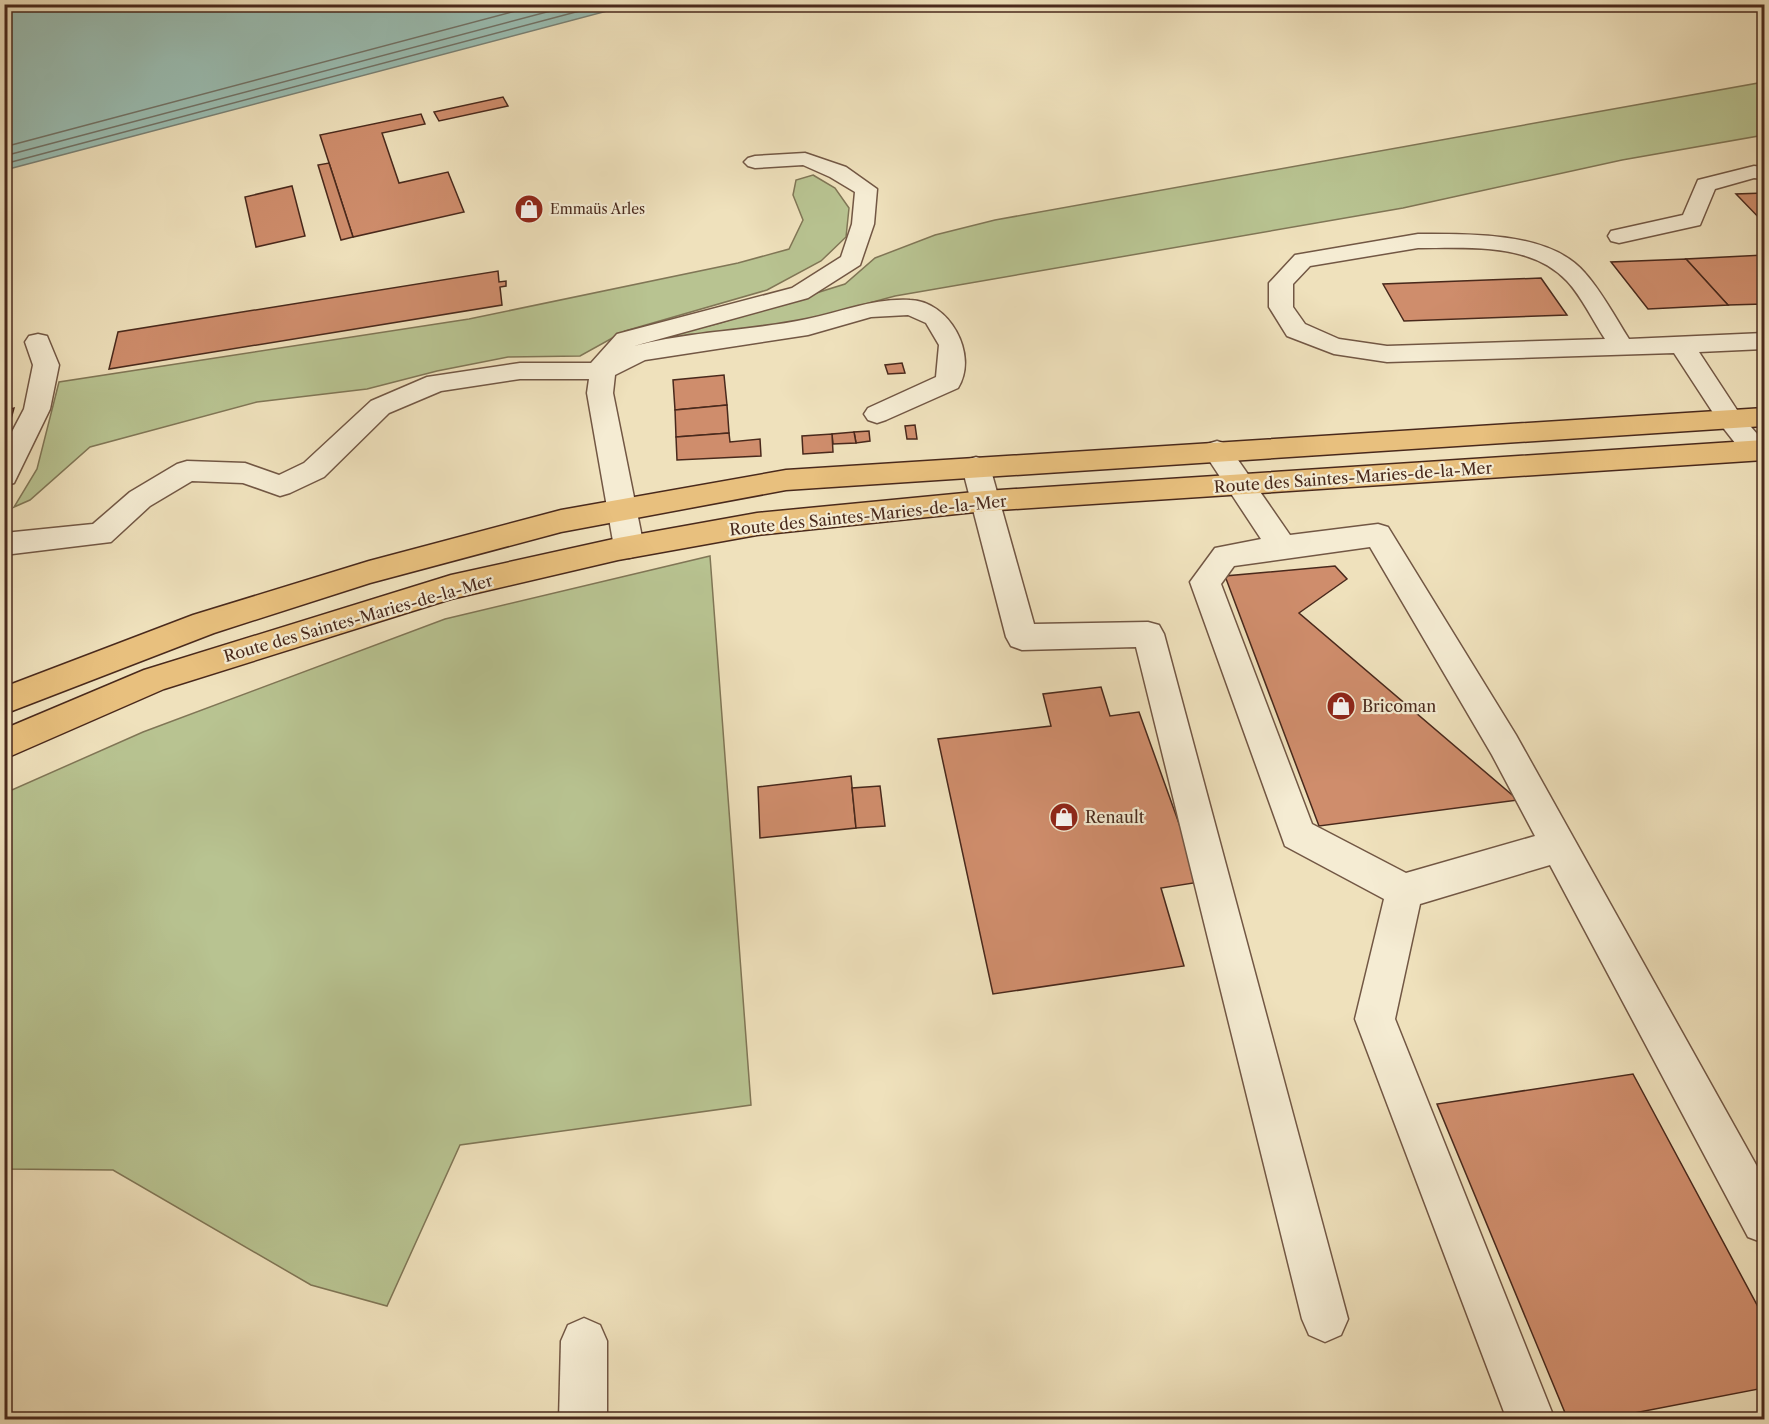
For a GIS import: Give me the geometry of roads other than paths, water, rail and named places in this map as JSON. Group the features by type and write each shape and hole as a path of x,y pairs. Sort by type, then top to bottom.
{"main road":[{"name":"Route des Saintes-Maries-de-la-Mer","path":"4,701 204,624 369,572 561,521 786,480 1764,417"},
{"name":"Route des Saintes-Maries-de-la-Mer","path":"4,745 155,679 451,587 629,547 757,524 986,501 1760,450"}],"lane":[{"path":"629,547 600,393 604,362 626,340 800,293 852,260 863,224 866,189 838,172 805,159 755,162"},
{"path":"1618,236 1692,220 1706,185 1754,172 1764,173"},
{"path":"1622,347 1576,276 1547,255 1487,241 1418,241 1303,260 1281,283 1281,307 1296,330 1334,346 1387,354 1622,347 1682,345 1764,341"},
{"path":"4,544 101,534 140,499 187,471 246,473 280,486 314,470 380,407 436,383 520,371 603,371 639,353 807,327 870,310 911,307 935,318 952,345 950,382 876,414"},
{"path":"4,476 12,449 37,409 46,365 38,342"},
{"path":"1682,345 1730,418 1760,450"},
{"path":"1216,451 1282,548"},
{"path":"976,467 1022,637 1148,634 1325,1319"},
{"path":"1559,846 1404,891 1298,835 1205,582 1225,556 1378,535 1504,745 1764,1221"},
{"path":"1404,891 1375,1019 1532,1419"},
{"path":"582,1419 584,1341"}],"water":[{"path":"5,4 630,4 630,5 5,170"}],"place":[{"name":"Emmaüs Arles","path":"529,209"},
{"name":"Bricoman","path":"1341,706"},
{"name":"Renault","path":"1064,817"}]}
